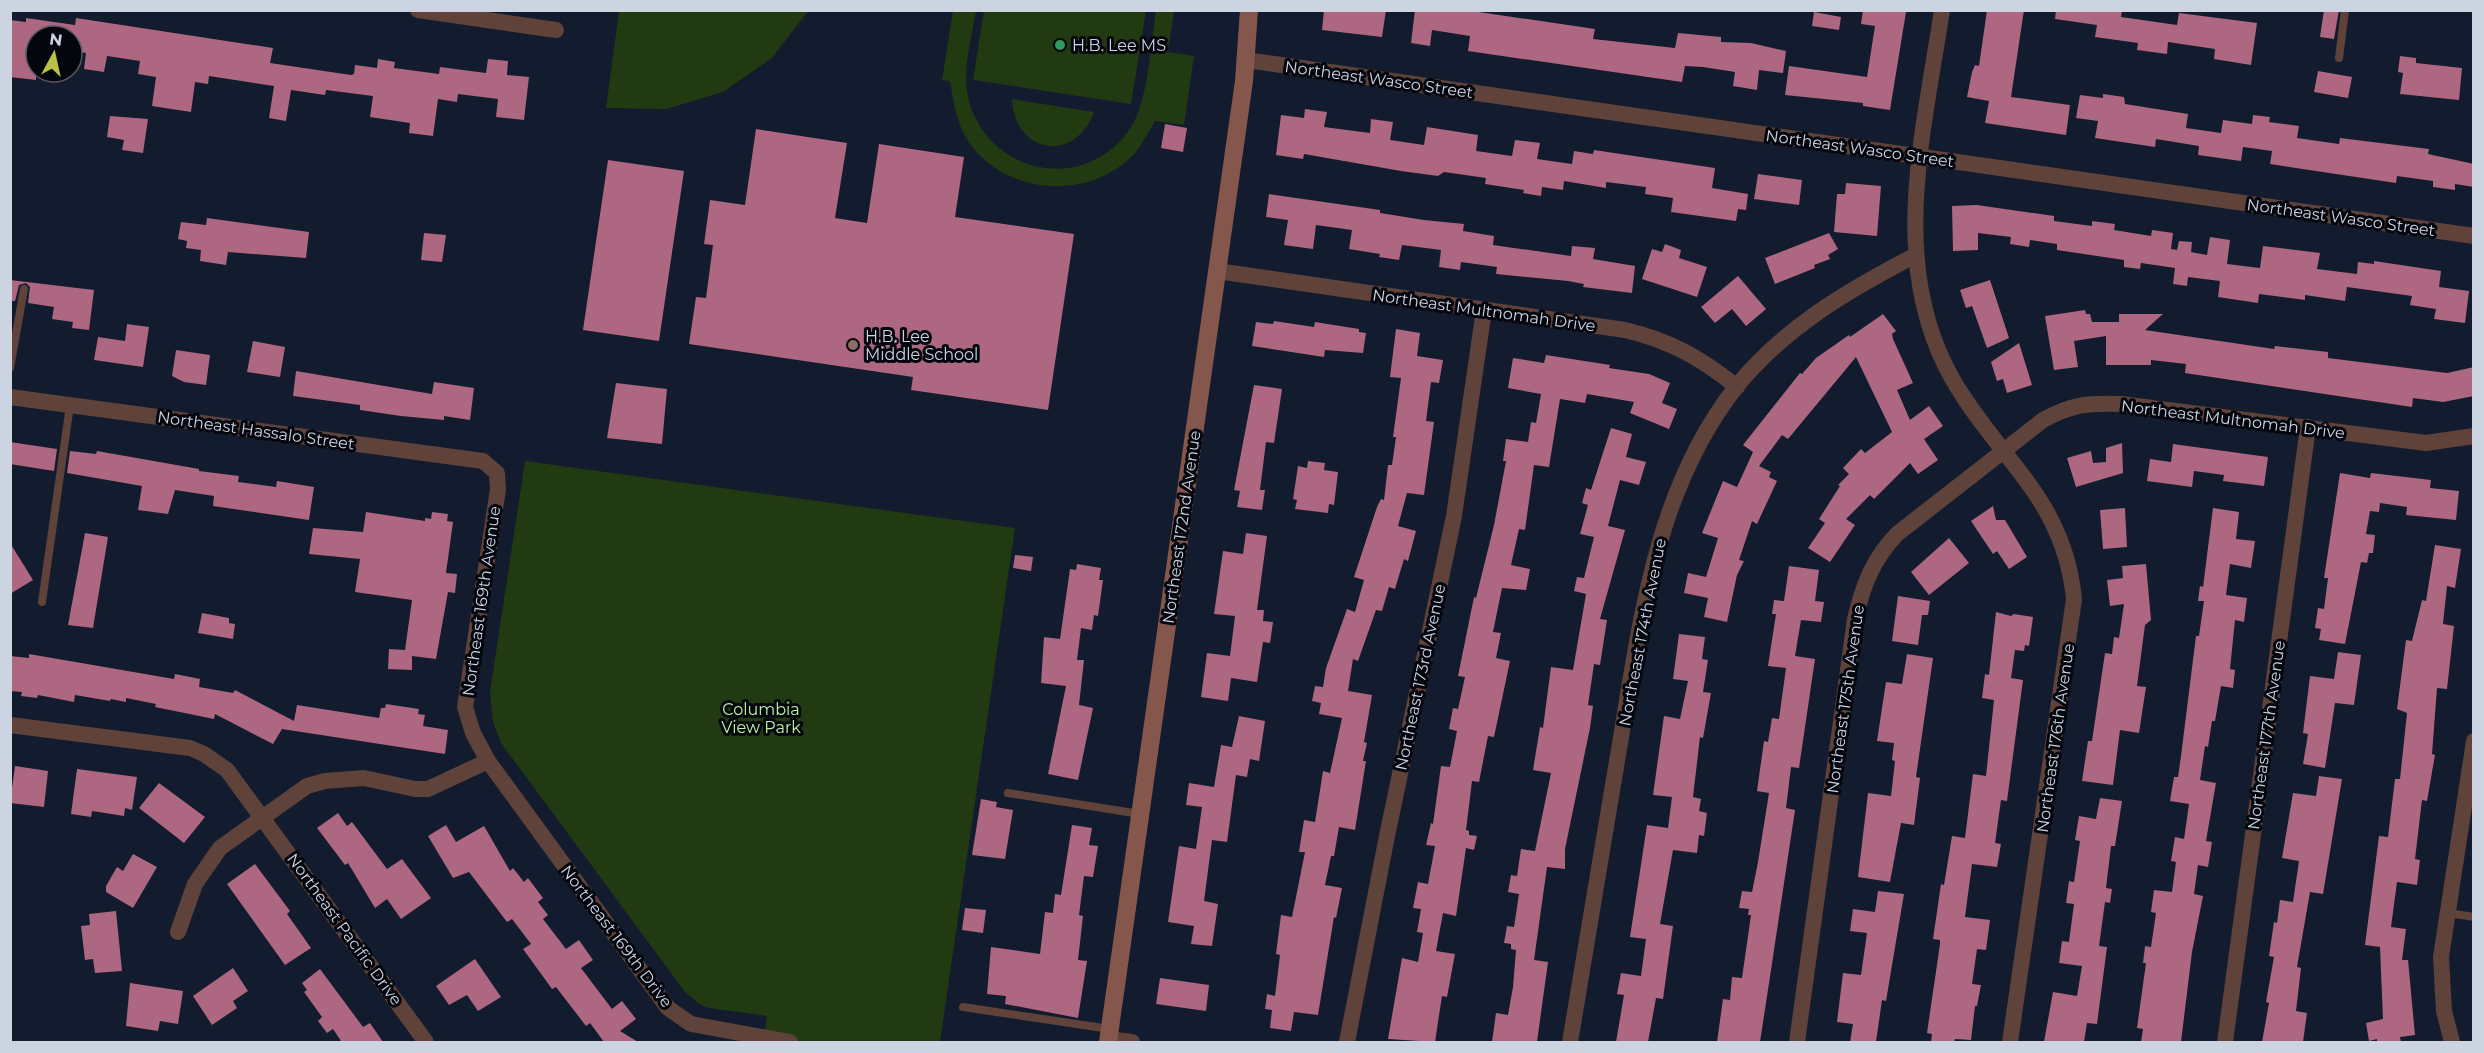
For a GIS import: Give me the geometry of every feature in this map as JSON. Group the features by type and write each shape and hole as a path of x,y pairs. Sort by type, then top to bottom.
{"street":[{"path":"418,10 556,30"},
{"name":"Northeast 172nd Avenue","path":"1109,1037 1246,60 1248,10"},
{"path":"1942,10 1914,208 1914,256 1918,284 1940,353 1966,400 2004,450"},
{"name":"Northeast Wasco Street","path":"1246,60 2474,236"},
{"name":"Northeast 174th Avenue","path":"1570,1042 1636,650 1662,530 1687,466 1737,387 1787,336 1843,293 1914,256"},
{"name":"Northeast Multnomah Drive","path":"1217,272 1652,336 1675,345 1699,359 1737,387"},
{"name":"Northeast 173rd Avenue","path":"1347,1042 1386,841 1454,516 1484,310"},
{"name":"Northeast Hassalo Street","path":"10,397 483,461 497,473"},
{"name":"Northeast Multnomah Drive","path":"2004,450 2043,420 2064,409 2088,403 2121,404 2426,443 2474,436"},
{"name":"Northeast 177th Avenue","path":"2225,1042 2308,427"},
{"name":"Northeast 175th Avenue","path":"1797,1042 1855,620 1867,575 1881,551 1897,534 2004,450"},
{"name":"Northeast 176th Avenue","path":"2004,450 2037,494 2059,534 2067,555 2074,600 2010,1042"},
{"name":"Northeast 169th Avenue","path":"488,761 472,733 465,707 498,489 497,473"},
{"name":"Northeast Pacific Drive","path":"10,725 190,748 204,754 227,770 426,1042"},
{"path":"2452,1042 2440,983 2448,913 2474,741"},
{"path":"178,932 195,884 220,849 262,816 307,786 325,781 364,778 415,789 428,789 488,761"},
{"name":"Northeast 169th Drive","path":"488,761 668,1008 690,1024 790,1042"},
{"path":"1109,1037 1132,1042"}],"lane":[{"path":"2339,58 2345,10"},
{"path":"10,368 24,288"},
{"path":"42,602 70,405"},
{"path":"1008,793 1140,814"},
{"path":"2448,913 2474,917"},
{"path":"963,1007 1109,1037"}],"green space":[{"path":"619,10 808,11 772,58 723,92 666,109 606,108"},
{"path":"953,11 976,11 966,79 969,101 980,126 997,146 1017,160 1040,167 1064,168 1088,163 1110,150 1129,130 1136,118 1145,89 1156,11 1174,11 1168,52 1194,56 1184,125 1155,121 1136,152 1119,167 1099,178 1077,184 1054,186 1032,183 1010,176 991,165 968,141 957,116 950,81 942,80"},
{"name":"H.B. Lee MS","path":"984,11 1146,11 1131,104 973,80"},
{"path":"1012,99 1094,112 1085,129 1073,140 1060,145 1047,146 1034,141 1023,132 1015,117"},
{"name":"Columbia View Park","path":"525,461 1015,528 940,1042 787,1042 764,1039 767,1016 709,1008 699,1004 685,992 501,743 493,722 490,692"}],"building":[{"path":"1324,10 1386,10 1382,37 1322,30"},
{"path":"1415,10 1465,10 1595,29 1593,39 1675,48 1678,33 1721,37 1721,42 1751,43 1786,51 1783,73 1759,70 1757,90 1733,86 1735,72 1703,67 1685,66 1682,82 1468,51 1470,36 1432,30 1430,46 1411,43"},
{"path":"1863,10 1906,12 1890,110 1863,106 1863,103 1785,95 1789,66 1867,77 1875,26 1861,24"},
{"path":"1987,10 2024,10 2011,97 2070,105 2066,135 1985,123 1989,101 1967,97 1972,72 1975,65 1979,66"},
{"path":"2056,10 2122,10 2121,17 2177,25 2179,13 2257,23 2251,65 2214,59 2215,49 2168,42 2167,54 2137,50 2138,43 2095,37 2097,25 2055,19"},
{"path":"2324,10 2339,10 2334,39 2320,37"},
{"path":"1814,12 1841,17 1839,30 1812,26"},
{"path":"26,18 68,24 24,24 24,79 10,77 10,20 26,22"},
{"path":"76,18 273,48 270,63 351,75 354,74 355,65 377,68 378,59 395,62 394,68 439,74 440,67 486,73 488,59 508,61 507,75 529,77 524,120 496,117 498,99 458,94 457,102 438,99 433,136 409,133 410,123 370,117 373,96 326,90 325,95 291,90 286,121 269,118 274,86 209,76 208,84 195,82 191,112 152,106 156,77 138,74 140,61 107,56 104,72 84,69 86,53 84,53 84,24 75,24"},
{"path":"2400,56 2416,58 2416,63 2462,68 2459,100 2400,94 2403,73 2398,72"},
{"path":"2318,71 2352,77 2348,98 2314,92"},
{"path":"2103,94 2124,97 2125,104 2188,114 2186,128 2221,133 2223,120 2252,124 2253,115 2270,117 2269,122 2299,126 2297,138 2339,144 2340,138 2429,149 2428,154 2474,164 2474,187 2455,184 2455,190 2433,187 2433,181 2397,176 2396,183 2270,164 2272,151 2243,147 2241,161 2198,155 2199,146 2156,139 2155,147 2095,138 2098,121 2076,118 2080,95 2103,98"},
{"path":"1305,109 1327,112 1324,127 1370,133 1371,119 1393,122 1390,140 1424,145 1427,127 1478,135 1476,151 1512,156 1515,140 1540,143 1537,159 1572,164 1574,151 1593,154 1594,150 1715,168 1712,188 1748,194 1746,210 1738,209 1736,221 1671,212 1673,198 1645,194 1646,187 1606,182 1606,188 1564,181 1563,190 1542,187 1541,196 1523,193 1524,190 1485,184 1486,178 1444,172 1438,176 1304,154 1303,159 1276,155 1281,115 1304,118"},
{"path":"110,116 148,119 143,153 122,150 124,140 107,137"},
{"path":"1165,124 1187,128 1183,152 1161,148"},
{"path":"756,129 847,143 835,218 867,223 879,144 964,157 955,217 1074,234 1048,410 911,390 913,377 689,344 696,297 706,298 713,245 704,244 710,200 745,205"},
{"path":"608,160 684,171 659,341 583,330"},
{"path":"1758,174 1802,180 1799,205 1754,199"},
{"path":"1846,183 1881,186 1877,236 1834,232 1837,194 1845,194"},
{"path":"1269,194 1380,210 1380,213 1424,220 1464,224 1463,231 1494,236 1493,245 1571,256 1572,246 1595,248 1593,259 1635,266 1632,293 1583,287 1584,284 1568,281 1496,274 1497,267 1461,262 1460,270 1439,267 1441,250 1402,245 1399,260 1379,257 1380,254 1349,249 1352,230 1316,225 1313,249 1284,245 1288,220 1266,217"},
{"path":"1977,205 2054,216 2054,221 2092,226 2092,221 2115,224 2114,230 2151,236 2152,230 2173,233 2171,249 2177,250 2179,241 2192,242 2191,252 2207,255 2210,237 2230,240 2227,264 2260,268 2263,246 2320,253 2317,269 2357,274 2358,262 2374,264 2374,261 2441,271 2439,287 2469,291 2465,323 2434,319 2436,309 2410,305 2412,296 2347,287 2345,301 2305,295 2305,300 2259,294 2258,303 2218,297 2220,281 2188,277 2187,286 2173,284 2175,268 2141,263 2140,269 2124,267 2124,260 2057,250 2057,244 2030,240 2029,247 2010,244 2011,237 1978,233 1978,250 1953,251 1952,206"},
{"path":"207,218 309,232 306,258 228,252 226,265 200,261 201,250 186,248 187,241 178,239 181,222 206,225"},
{"path":"424,233 446,235 442,262 421,260"},
{"path":"1829,233 1838,249 1828,255 1830,259 1814,265 1815,268 1775,284 1765,258"},
{"path":"1665,244 1681,250 1679,258 1707,267 1697,297 1642,279 1652,249 1662,252"},
{"path":"1738,276 1766,309 1746,326 1732,309 1715,323 1701,307"},
{"path":"10,280 94,290 89,330 72,328 73,322 52,319 54,307 28,303 30,287 26,283 19,285 15,301 10,301"},
{"path":"1990,280 2009,338 1987,348 1972,306 1966,308 1960,290"},
{"path":"2085,310 2086,314 2090,314 2092,322 2119,322 2119,314 2163,314 2145,330 2274,349 2275,346 2328,352 2328,358 2447,373 2474,367 2474,396 2443,402 2413,398 2412,407 2185,373 2186,364 2151,360 2151,365 2106,365 2106,336 2074,341 2078,367 2054,370 2045,316"},
{"path":"1883,314 1896,331 1892,334 1893,339 1913,383 1897,390 1910,420 1929,406 1943,426 1924,439 1938,460 1918,474 1910,463 1874,499 1870,495 1846,519 1855,525 1830,562 1808,548 1825,523 1819,519 1840,486 1838,485 1849,474 1843,468 1861,449 1865,453 1892,432 1856,357 1788,439 1782,435 1759,466 1771,472 1769,477 1777,481 1757,524 1752,521 1739,560 1744,561 1737,575 1727,622 1704,617 1708,598 1684,593 1688,573 1706,577 1718,538 1702,533 1723,481 1737,487 1753,452 1743,445 1800,373 1802,374 1816,358"},
{"path":"1274,321 1314,327 1315,322 1359,329 1359,332 1366,333 1363,353 1325,350 1324,357 1252,346 1256,322 1273,324"},
{"path":"127,324 149,327 143,367 94,360 98,337 125,341"},
{"path":"1396,329 1420,333 1417,356 1443,360 1439,383 1431,382 1426,421 1434,422 1424,495 1407,493 1398,526 1416,531 1408,561 1404,559 1395,589 1389,587 1382,611 1376,610 1358,661 1353,659 1348,691 1372,695 1364,742 1367,743 1363,761 1366,761 1355,830 1339,827 1334,856 1331,856 1325,885 1342,888 1336,918 1334,917 1318,1015 1294,1012 1291,1031 1270,1028 1272,1010 1265,1009 1267,994 1275,996 1280,955 1276,954 1281,915 1292,917 1305,852 1299,852 1304,820 1315,822 1323,771 1330,773 1342,718 1319,714 1321,703 1312,701 1315,686 1323,687 1326,668 1347,609 1355,612 1364,580 1354,577 1377,507 1381,499 1384,500 1388,465 1392,465 1396,437 1393,437 1401,378 1390,377"},
{"path":"253,341 285,347 280,377 247,372"},
{"path":"2019,343 2032,385 2007,393 2003,379 1997,381 1991,362"},
{"path":"176,350 210,355 206,385 184,382 172,376"},
{"path":"1546,355 1649,374 1670,383 1662,403 1677,409 1669,429 1630,413 1634,402 1587,394 1585,403 1560,399 1549,467 1534,465 1525,530 1519,529 1511,565 1530,569 1526,590 1502,588 1493,632 1501,633 1496,658 1510,661 1494,737 1488,736 1479,782 1472,781 1466,830 1469,831 1469,835 1477,836 1474,850 1466,848 1456,916 1443,913 1436,951 1455,954 1447,997 1442,996 1435,1042 1388,1039 1402,958 1418,962 1423,933 1417,932 1421,909 1413,908 1418,882 1428,884 1435,846 1426,845 1431,823 1433,824 1441,766 1450,767 1457,731 1449,729 1453,708 1458,709 1465,677 1458,676 1474,597 1476,598 1494,525 1506,461 1503,461 1506,439 1528,442 1531,422 1536,423 1541,394 1508,388 1513,358 1544,363"},
{"path":"296,371 432,394 434,382 474,388 470,420 444,416 444,420 401,416 360,410 360,405 293,396"},
{"path":"616,383 667,389 662,444 607,438"},
{"path":"1254,385 1282,389 1274,443 1266,442 1260,490 1265,490 1262,510 1237,507 1240,491 1234,490"},
{"path":"1611,428 1632,434 1626,457 1646,462 1639,485 1620,480 1608,526 1625,530 1600,619 1607,620 1600,665 1594,664 1588,705 1593,706 1590,728 1565,849 1565,869 1547,867 1534,960 1548,962 1537,1042 1492,1042 1496,1013 1508,1015 1513,987 1516,950 1511,949 1511,944 1504,943 1507,926 1514,927 1519,894 1508,892 1511,875 1517,876 1521,849 1535,851 1551,773 1533,770 1540,727 1543,728 1551,667 1573,670 1586,594 1574,591 1577,577 1584,578 1594,537 1580,534 1588,505 1582,503 1586,488 1591,490"},
{"path":"10,442 57,449 54,471 10,464"},
{"path":"2122,443 2123,473 2076,487 2067,458 2091,451 2093,463 2106,462 2106,448"},
{"path":"2173,444 2268,457 2264,486 2223,481 2224,475 2194,471 2192,487 2147,481 2150,459 2171,462"},
{"path":"70,451 96,454 97,451 199,469 199,471 239,476 238,482 276,487 277,481 314,487 309,520 213,506 214,496 175,490 168,514 138,510 142,486 67,473"},
{"path":"1308,461 1325,463 1324,470 1338,472 1334,505 1329,504 1328,513 1295,509 1297,500 1293,499 1298,466 1307,468"},
{"path":"2340,473 2370,478 2371,473 2431,480 2430,488 2459,491 2456,520 2406,515 2407,507 2380,503 2379,512 2370,511 2366,534 2375,535 2373,553 2369,553 2367,563 2361,562 2345,644 2319,640 2321,629 2315,628 2318,608 2324,609 2328,578 2324,578"},
{"path":"1993,506 1996,520 2005,520 2027,557 2009,569 1997,551 1993,554 1971,521"},
{"path":"2125,508 2127,547 2103,549 2100,510"},
{"path":"2213,508 2239,512 2236,539 2255,541 2251,568 2230,564 2226,595 2247,598 2244,622 2235,620 2230,669 2235,670 2233,688 2221,686 2215,721 2212,721 2208,747 2205,746 2200,780 2216,783 2206,841 2212,842 2208,867 2198,865 2194,894 2203,896 2192,952 2181,1042 2141,1042 2143,1029 2137,1028 2146,963 2143,963 2145,946 2151,947 2156,913 2151,912 2154,890 2172,892 2176,862 2171,861 2175,837 2184,839 2189,804 2170,801 2174,777 2178,777 2196,636 2199,636 2204,601 2198,601 2200,586 2203,587"},
{"path":"366,512 425,521 425,518 431,519 432,512 448,514 447,521 453,522 446,573 457,574 455,593 448,592 436,659 412,656 412,670 388,669 389,649 405,650 412,600 355,592 360,559 309,554 313,528 363,532"},
{"path":"85,533 108,537 93,628 68,625"},
{"path":"1246,533 1267,536 1257,610 1264,610 1263,621 1273,622 1270,643 1263,642 1257,682 1231,678 1228,701 1201,697 1207,653 1230,656 1235,616 1214,614 1223,551 1243,554"},
{"path":"1949,538 1969,563 1929,595 1911,572"},
{"path":"10,543 33,580 10,594"},
{"path":"2435,545 2461,549 2455,588 2447,586 2443,624 2454,626 2447,689 2437,688 2432,754 2435,755 2427,801 2422,800 2415,859 2420,860 2417,885 2397,882 2391,927 2406,929 2402,960 2408,960 2415,1035 2400,1037 2401,1042 2377,1042 2377,1039 2369,1041 2366,1023 2383,1019 2380,947 2365,945 2379,836 2388,837 2395,779 2400,779 2407,713 2397,709 2406,640 2412,641 2422,600 2426,601"},
{"path":"1015,555 1033,557 1031,571 1013,568"},
{"path":"1077,564 1101,568 1099,580 1103,580 1098,616 1094,615 1092,630 1081,628 1077,660 1084,660 1079,705 1093,708 1078,780 1048,774 1066,686 1041,683 1044,637 1060,639 1070,569 1076,570"},
{"path":"2146,564 2151,620 2145,625 2137,686 2146,687 2139,733 2120,730 2113,785 2082,781 2088,741 2092,741 2105,653 2112,654 2114,637 2119,638 2124,604 2110,606 2107,580 2123,578 2122,566"},
{"path":"1789,566 1819,570 1815,601 1824,602 1821,622 1801,620 1795,656 1815,659 1799,768 1791,767 1786,808 1795,810 1771,970 1760,1042 1717,1042 1723,999 1730,1000 1732,977 1742,978 1751,915 1748,915 1749,909 1739,908 1742,891 1752,892 1758,862 1769,793 1757,791 1764,741 1768,742 1772,718 1779,719 1786,668 1768,666 1776,614 1772,614 1774,600 1784,601"},
{"path":"1898,596 1930,601 1928,615 1922,615 1918,645 1892,641"},
{"path":"1996,612 2011,616 2014,614 2033,617 2029,646 2025,645 2024,651 2015,650 2011,678 2023,680 2007,801 2001,800 1995,843 2001,844 1997,867 1972,864 1965,917 1990,920 1986,950 1977,949 1972,984 1981,985 1977,1006 1975,1006 1971,1040 1931,1042 1932,1034 1927,1033 1940,944 1940,940 1933,939 1941,884 1944,885 1952,836 1965,838 1973,774 1986,776 1994,700 1982,698 1985,674 1989,675"},
{"path":"202,613 229,618 229,623 235,624 233,639 198,633"},
{"path":"1679,634 1705,637 1702,659 1708,660 1703,692 1711,693 1703,738 1700,737 1693,797 1701,799 1699,811 1707,813 1704,836 1699,835 1697,853 1673,850 1660,924 1673,926 1663,999 1656,998 1648,1042 1616,1042 1624,995 1617,994 1621,973 1641,976 1646,939 1630,937 1647,825 1668,828 1672,797 1653,795 1664,716 1680,719 1688,681 1673,679"},
{"path":"2338,652 2361,655 2354,705 2335,703 2325,768 2303,764 2308,734 2303,733 2310,676 2334,679"},
{"path":"29,654 174,679 175,674 200,679 199,687 233,693 235,690 294,721 297,705 379,718 381,708 385,708 386,704 419,709 418,714 425,715 423,726 448,730 445,754 282,729 273,744 215,714 214,719 155,707 156,704 126,698 126,702 75,695 74,702 38,695 37,698 21,696 22,692 10,691 10,656 29,658"},
{"path":"1907,654 1933,658 1916,777 1920,778 1914,825 1901,823 1890,882 1858,877 1868,793 1891,796 1895,761 1892,760 1894,743 1877,741 1886,682 1902,684"},
{"path":"1239,716 1265,721 1259,761 1250,759 1247,777 1236,775 1227,842 1212,840 1204,901 1218,904 1212,946 1191,944 1194,926 1168,922 1179,846 1196,849 1202,807 1186,805 1189,783 1214,787 1221,745 1232,747"},
{"path":"15,766 48,771 44,807 10,803"},
{"path":"77,769 137,777 132,810 125,808 124,816 92,811 91,817 71,814"},
{"path":"2319,776 2342,779 2323,894 2310,892 2297,967 2301,968 2296,1011 2307,1013 2303,1042 2262,1042 2274,957 2269,956 2274,922 2277,923 2280,900 2293,902 2299,861 2282,858 2293,793 2316,796"},
{"path":"159,783 205,817 184,843 139,808"},
{"path":"2100,798 2122,801 2115,846 2111,846 2106,888 2112,889 2110,903 2105,902 2099,946 2107,947 2097,1024 2087,1023 2084,1042 2044,1042 2053,992 2077,996 2082,966 2059,963 2062,941 2069,942 2074,904 2066,903 2069,881 2074,882 2080,841 2075,840 2079,816 2096,819"},
{"path":"981,799 997,802 996,807 1013,810 1005,859 972,855"},
{"path":"338,813 347,826 352,822 387,869 402,859 431,898 401,919 387,899 375,908 348,863 345,865 317,828"},
{"path":"446,825 456,842 484,826 510,871 513,868 524,882 528,878 543,898 538,902 548,915 543,919 566,949 579,940 593,960 581,968 612,1009 622,1001 636,1019 620,1031 638,1042 604,1042 590,1023 586,1026 556,987 552,989 523,949 531,944 512,919 507,922 469,872 453,878 428,836"},
{"path":"1072,825 1092,828 1089,845 1098,846 1093,877 1084,876 1079,915 1083,916 1078,960 1087,961 1078,1018 1005,1004 1006,996 987,994 991,947 1040,954 1045,912 1053,913 1055,894 1061,895"},
{"path":"133,854 157,867 133,908 106,892 106,886 117,867 123,871"},
{"path":"255,864 290,911 287,914 311,948 285,965 227,884"},
{"path":"1878,891 1904,894 1886,1001 1882,1000 1876,1042 1850,1042 1853,1024 1837,1022 1843,973 1861,975 1867,933 1850,931 1853,909 1875,912"},
{"path":"965,908 986,910 983,933 962,930"},
{"path":"116,911 122,971 95,973 93,959 85,960 81,926 90,925 89,914"},
{"path":"475,959 501,997 478,1011 467,995 449,1005 436,986"},
{"path":"233,968 248,991 233,1001 237,1008 212,1025 193,996"},
{"path":"320,969 363,1027 370,1023 383,1042 339,1042 341,1041 333,1029 327,1033 318,1021 322,1017 304,992 307,990 302,983"},
{"path":"1160,978 1209,985 1206,1011 1156,1004"},
{"path":"130,983 183,991 178,1024 160,1021 158,1031 126,1026"}],"place":[{"name":"H.B. Lee MS","path":"1060,45"},
{"name":"H.B. Lee Middle School","path":"853,345"}]}
